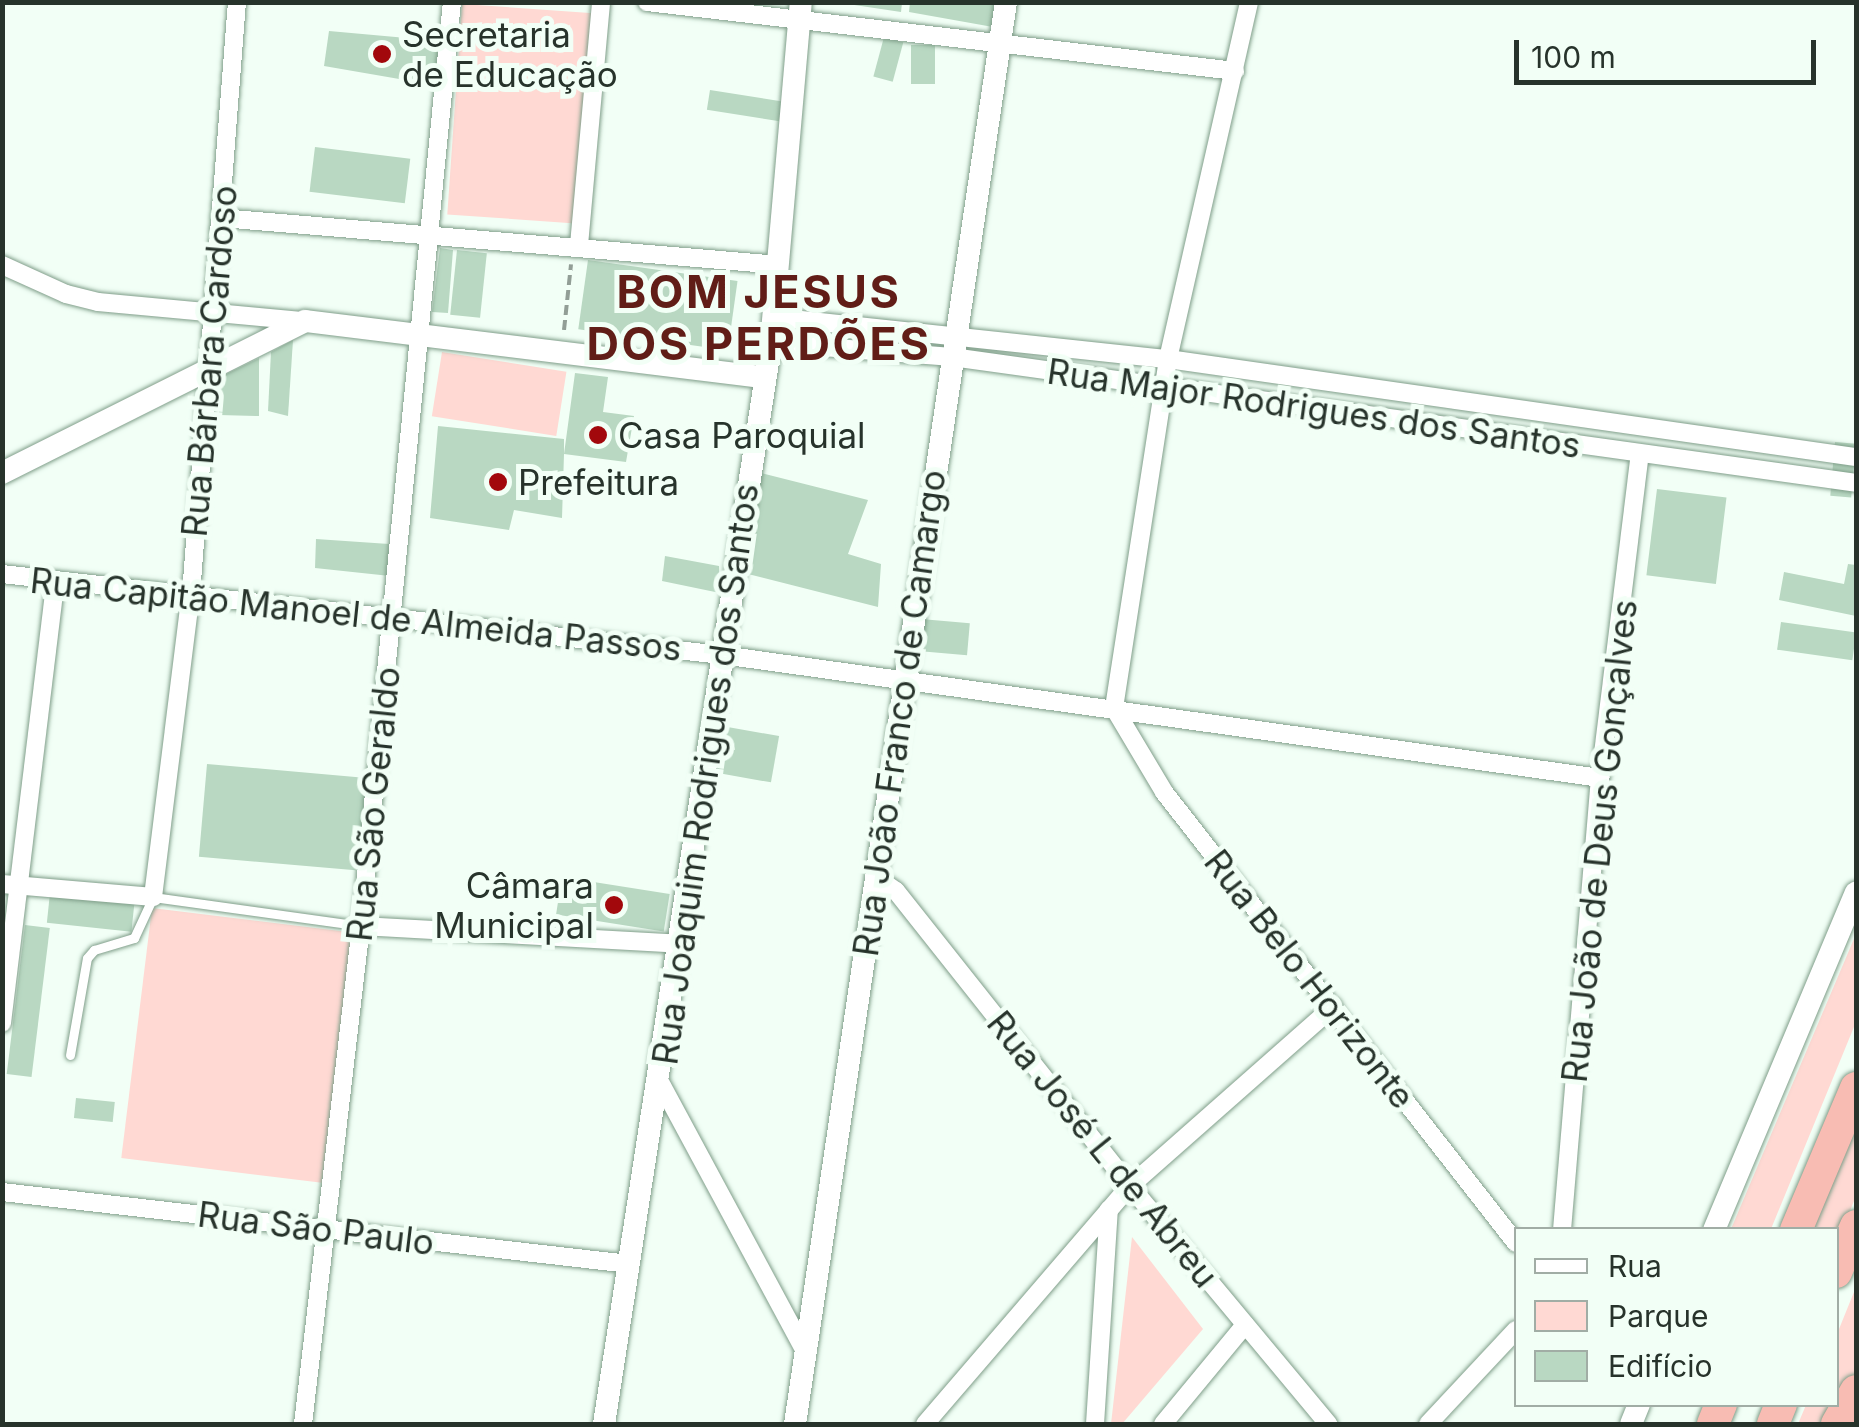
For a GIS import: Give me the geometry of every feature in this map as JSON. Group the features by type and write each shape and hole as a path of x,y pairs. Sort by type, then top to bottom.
{"highway":[{"path":"1797,1227 1856,1088"},
{"path":"1839,1265 1856,1226"},
{"path":"1838,1424 1856,1391"}],"street":[{"name":"Rua Bárbara Cardoso","path":"153,897 191,594 236,2"},
{"name":"Rua São Geraldo","path":"303,1424 361,926 452,2"},
{"path":"576,245 601,2"},
{"path":"648,2 800,11 1235,71"},
{"name":"Rua João Franco de Camargo","path":"794,1424 1006,2"},
{"path":"1114,708 1168,358 1250,2"},
{"name":"Rua Joaquim Rodrigues dos Santos","path":"604,1424 660,1082 771,342 800,11"},
{"path":"221,218 779,265"},
{"path":"2,265 66,294 98,302 210,316 305,322 562,356 764,377"},
{"name":"Rua Major Rodrigues dos Santos","path":"774,317 1164,386 1856,482"},
{"path":"2,474 305,322"},
{"name":"Rua Major Rodrigues dos Santos","path":"771,342 1168,358 1856,457"},
{"path":"1755,468 1760,443"},
{"name":"Rua João de Deus Gonçalves","path":"1562,1227 1600,778 1640,454"},
{"name":"Rua Capitão Manoel de Almeida Passos","path":"2,574 903,678 1600,778"},
{"path":"2,1023 10,885 56,580"},
{"name":"Rua Belo Horizonte","path":"1114,708 1164,792 1514,1239"},
{"name":"Rua José L de Abreu","path":"876,877 896,891 1130,1186 1328,1424"},
{"path":"10,885 153,897"},
{"path":"1715,1227 1856,893"},
{"path":"361,926 679,944"},
{"path":"925,1424 1130,1186 1334,1008"},
{"path":"660,1082 804,1350"},
{"name":"Rua São Paulo","path":"2,1192 629,1264"},
{"path":"1095,1424 1109,1210"},
{"path":"1163,1424 1245,1325"},
{"path":"1428,1424 1514,1332"}],"lane":[{"path":"70,1055 87,958 94,950 134,938 153,897 361,926"}],"path":[{"path":"562,356 576,245"}],"green space":[{"path":"462,4 601,14 586,224 447,214"},
{"path":"442,352 566,372 556,436 432,416"},
{"path":"152,908 352,933 322,1183 121,1158"},
{"path":"1856,934 1856,1022 1772,1227 1732,1227"},
{"path":"1856,1123 1856,1196 1839,1238 1839,1227 1812,1227"},
{"path":"1132,1237 1203,1329 1122,1424 1111,1424"},
{"path":"1856,1287 1856,1372 1839,1405 1839,1329"},
{"path":"1805,1407 1838,1407 1829,1424 1798,1424"}],"building":[{"path":"910,2 997,2 993,27 909,12"},
{"path":"841,3 902,3 901,12"},
{"name":"Secretaria de Educação","path":"329,31 440,41 434,85 324,66"},
{"path":"884,37 903,42 893,82 873,77"},
{"path":"911,45 935,45 935,84 911,84"},
{"path":"710,90 784,102 781,121 707,110"},
{"path":"315,147 410,159 405,203 310,192"},
{"path":"440,248 453,250 448,313 432,312"},
{"path":"457,250 487,253 480,318 450,315"},
{"path":"588,260 738,281 728,350 578,329"},
{"path":"293,340 288,416 268,411 271,352"},
{"path":"259,358 259,416 219,415 220,377"},
{"name":"Casa Paroquial","path":"575,373 608,377 603,412 634,416 626,462 564,454"},
{"name":"Prefeitura","path":"438,426 564,439 562,518 514,510 509,530 430,518"},
{"path":"1835,442 1856,444 1851,498 1830,496"},
{"path":"757,472 868,500 848,554 881,564 878,607 740,572"},
{"path":"1657,489 1726,498 1716,584 1646,575"},
{"path":"316,539 389,544 390,576 315,568"},
{"path":"665,556 719,566 720,593 662,581"},
{"path":"1848,564 1856,565 1856,616 1779,600 1784,572 1844,584"},
{"path":"921,619 970,623 967,655 918,651"},
{"path":"1781,622 1856,633 1852,660 1777,650"},
{"path":"722,726 779,736 771,782 714,772"},
{"path":"207,764 369,778 361,871 199,857"},
{"name":"Câmara Municipal","path":"562,877 670,894 664,932 556,915"},
{"path":"50,893 135,902 131,932 47,923"},
{"path":"25,925 50,928 32,1077 7,1074"},
{"path":"76,1098 115,1102 113,1122 74,1118"}],"place":[{"name":"Secretaria de Educação","path":"382,54"},
{"name":"Casa Paroquial","path":"598,435"},
{"name":"Prefeitura","path":"498,482"},
{"name":"Câmara Municipal","path":"614,905"}],"district":[{"name":"BOM JESUS DOS PERDÕES","path":"759,318"}]}
